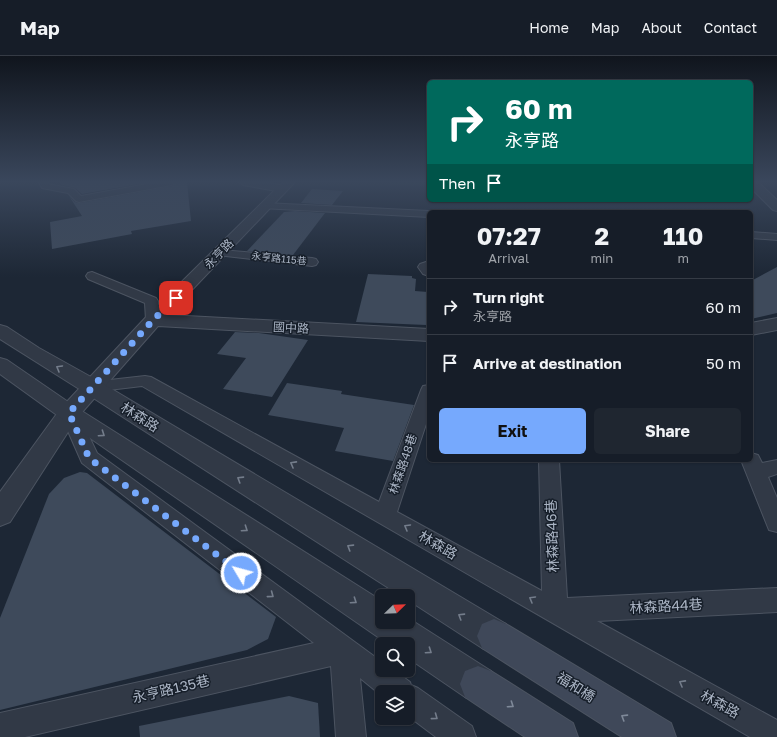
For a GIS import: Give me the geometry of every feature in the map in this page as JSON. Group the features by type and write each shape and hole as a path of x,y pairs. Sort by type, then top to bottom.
{"main road":[{"name":"福和橋","path":"494,636 657,737"},
{"path":"478,684 558,737"}],"street":[{"name":"永亨路","path":"0,514 69,413 153,320 257,214"},
{"name":"國中路","path":"153,320 427,335"},
{"path":"753,329 777,324"},
{"name":"林森路","path":"0,331 494,636"},
{"path":"0,364 69,413 375,615"},
{"path":"396,629 478,684"}],"lane":[{"path":"753,235 777,237"},
{"name":"永亨路115巷","path":"221,252 312,262"},
{"path":"92,276 151,301 153,320"},
{"name":"林森路","path":"92,387 145,380 777,736"},
{"name":"林森路48巷","path":"385,515 427,396"},
{"path":"69,413 89,458 390,685"},
{"name":"林森路46巷","path":"549,462 555,612"},
{"path":"777,467 753,466 777,523"},
{"name":"林森路44巷","path":"555,612 777,600"},
{"path":"343,650 351,737"},
{"name":"永亨路135巷","path":"0,728 343,650"},
{"path":"415,703 461,737"}],"building":[{"path":"81,214 190,214 191,221 131,231 132,234 52,249 50,222 82,216"},
{"path":"282,214 324,214 293,255 247,251"},
{"path":"777,267 777,313 753,319 753,280"},
{"path":"368,274 412,276 412,278 416,279 415,291 427,292 426,325 356,322"},
{"path":"235,332 259,333 308,340 272,397 223,389 246,358 217,354"},
{"path":"287,383 342,391 341,394 414,405 393,461 335,451 344,428 268,415"},
{"path":"80,472 87,473 276,617 268,639 247,650 0,710 0,618 49,494 64,478"},
{"path":"289,696 318,703 320,737 140,737 139,726"}],"route":[{"path":"176,298 153,320 69,413 89,458 241,573"}]}
